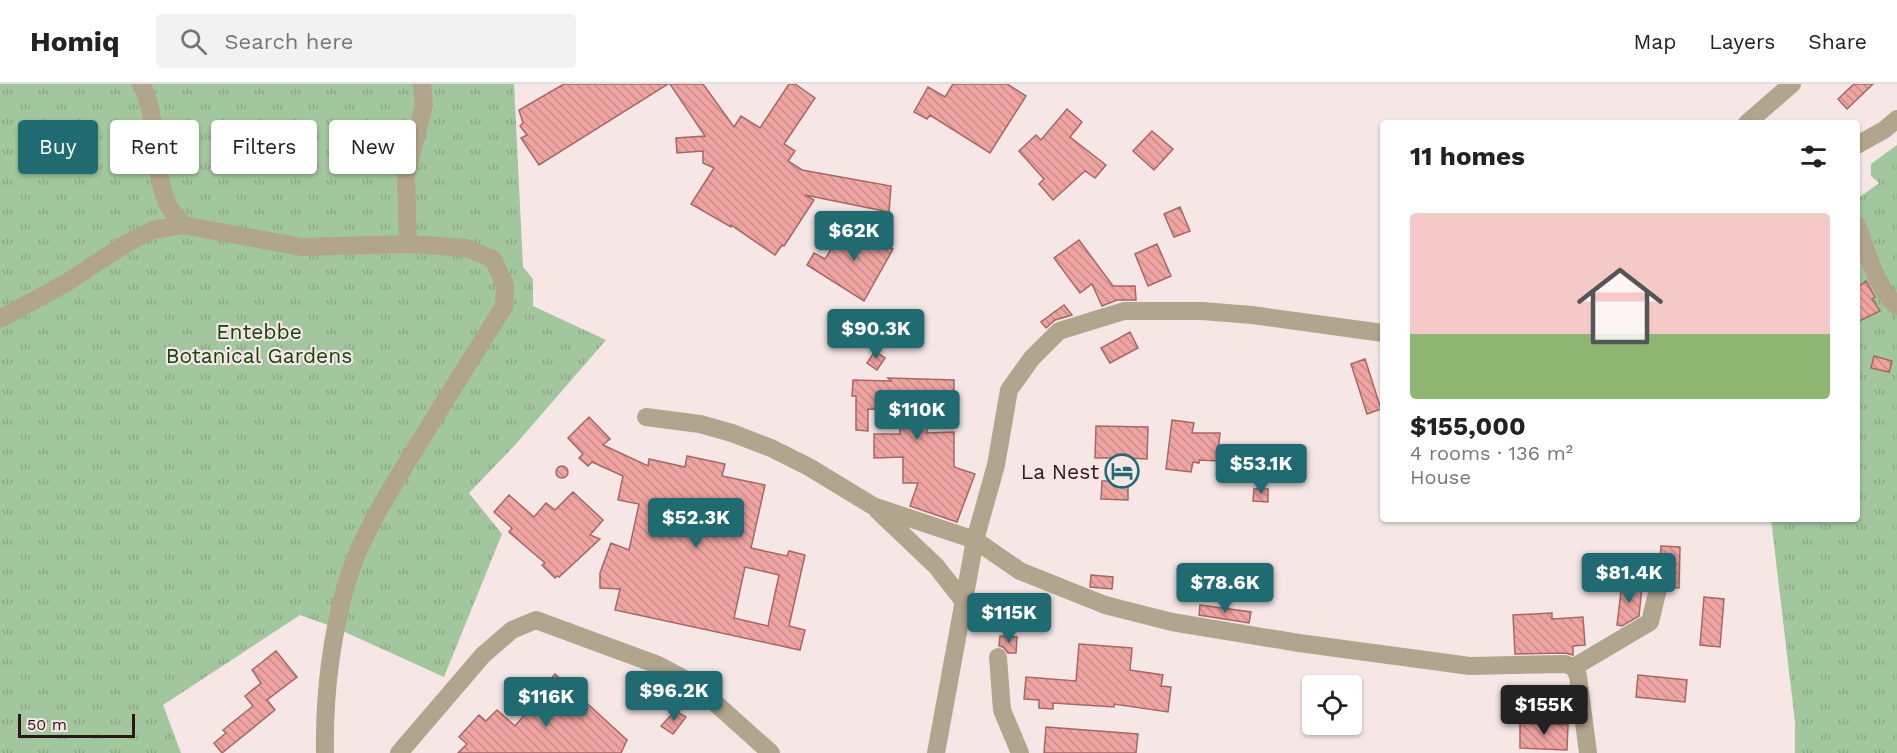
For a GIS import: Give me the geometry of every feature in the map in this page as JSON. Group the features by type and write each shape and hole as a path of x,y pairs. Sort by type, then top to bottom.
{"street":[{"path":"141,84 149,107 159,179 167,204 183,225"},
{"path":"408,244 406,175 424,105 422,84"},
{"path":"1750,120 1785,86"},
{"path":"1860,143 1884,130 1897,119"},
{"path":"0,319 66,283 127,243 153,230 183,225 301,247 408,244 466,248 493,259 505,285 504,307 399,475 366,534 346,584 336,628 327,694 325,753"},
{"path":"1860,233 1874,275 1886,296 1897,306"},
{"path":"936,753 975,540 996,465 1009,390 1032,358 1059,331 1124,311 1202,311 1252,315 1380,333"},
{"path":"645,417 700,424 771,448 873,506 975,540 1020,571 1105,605 1172,622 1299,643 1470,666 1565,664 1574,667 1578,676 1588,753"},
{"path":"873,506 936,566 965,603"},
{"path":"1574,667 1650,622 1658,589"},
{"path":"399,753 483,655 512,630 536,620 658,665 694,684 771,753"},
{"path":"998,657 1002,710 1020,753"}],"green space":[{"name":"Entebbe Botanical Gardens","path":"0,84 514,84 523,267 533,279 533,306 606,340 515,445 469,493 502,534 444,677 336,628 300,615 163,705 181,753 0,753"},
{"path":"1897,145 1897,753 1795,753 1795,722 1771,522 1860,522 1860,197 1879,183 1871,176 1871,164"}],"building":[{"path":"564,84 668,84 539,165 521,138 527,135 520,126 523,123 519,110"},
{"path":"670,84 703,84 734,127 741,116 760,128 789,84 795,84 815,98 784,144 795,151 788,161 802,170 891,186 889,212 805,195 814,200 784,246 782,245 775,255 731,225 731,227 691,204 714,168 703,163 703,151 677,153 676,138 705,136"},
{"path":"953,84 1007,84 1026,96 990,153 930,115 927,119 914,112 928,87 945,97"},
{"path":"1854,84 1873,84 1847,109 1838,99"},
{"path":"1067,109 1082,122 1070,137 1106,165 1095,178 1085,171 1053,200 1039,184 1044,179 1019,151 1036,135 1041,140"},
{"path":"1152,131 1173,149 1154,170 1133,151"},
{"path":"1180,207 1190,231 1174,237 1164,214"},
{"path":"851,223 893,249 864,301 807,265 814,253 825,259 833,246 836,248"},
{"path":"1079,240 1113,286 1135,286 1136,300 1117,300 1102,306 1092,284 1080,293 1054,258"},
{"path":"1157,244 1171,276 1148,286 1135,254"},
{"path":"1866,281 1875,297 1872,299 1880,311 1860,321 1860,286"},
{"path":"1064,305 1072,315 1055,320 1046,328 1041,322"},
{"path":"1130,332 1138,348 1110,363 1101,348"},
{"path":"875,351 885,358 877,370 867,363"},
{"path":"1874,356 1892,361 1889,372 1871,368"},
{"path":"1365,359 1380,409 1367,414 1351,364"},
{"path":"888,378 954,380 954,401 926,400 927,433 954,432 954,467 975,474 957,522 910,506 918,483 903,483 903,457 874,458 874,434 900,434 900,410 868,409 868,431 856,430 856,396 852,396 853,380 891,381"},
{"path":"589,417 610,439 603,445 648,466 649,459 685,467 687,456 725,464 722,476 765,485 751,548 787,556 789,551 805,555 789,626 805,630 800,650 615,610 620,589 600,588 600,573 611,543 629,550 639,504 618,500 623,476 592,462 588,466 579,458 583,454 568,438","holes":["745,567 779,575 768,626 734,618"]},
{"path":"1172,420 1194,423 1192,433 1220,433 1217,461 1193,462 1191,472 1166,469"},
{"path":"1096,426 1148,427 1147,459 1128,458 1128,500 1101,499 1102,481 1116,481 1116,458 1095,458"},
{"path":"564,466 567,467 567,477 560,478 557,477 556,470 557,467"},
{"path":"1254,489 1268,489 1268,502 1253,501"},
{"path":"573,492 603,520 590,535 600,539 559,577 555,578 542,565 545,563 509,532 512,528 494,512 509,495 534,517 546,503 555,510"},
{"path":"1661,546 1680,547 1679,588 1669,587 1666,581 1659,578"},
{"path":"1091,575 1113,577 1112,589 1090,587"},
{"path":"1622,584 1642,587 1639,616 1622,626 1617,625"},
{"path":"1704,597 1724,599 1720,647 1700,645"},
{"path":"1200,605 1251,612 1249,623 1199,615"},
{"path":"1552,613 1552,619 1583,617 1585,645 1573,646 1573,655 1565,653 1515,654 1513,615"},
{"path":"1000,636 1017,637 1016,653 1008,653 999,646"},
{"path":"1079,644 1132,648 1130,670 1163,675 1161,686 1171,687 1168,712 1114,704 1114,707 1053,703 1053,709 1039,708 1039,700 1024,699 1026,677 1076,681"},
{"path":"276,651 297,677 267,700 275,710 222,753 214,743 226,733 223,730 253,706 245,696 261,683 252,670"},
{"path":"555,674 627,740 621,753 458,753 467,744 459,737 479,715 486,721 497,710 515,726 538,699 535,697"},
{"path":"1638,675 1687,680 1685,702 1636,697"},
{"path":"675,711 686,717 673,734 661,726"},
{"path":"1520,723 1568,725 1567,750 1520,748"},
{"path":"1046,727 1138,734 1136,753 1044,753"}],"place":[{"name":"La Nest","path":"1122,471"}]}
